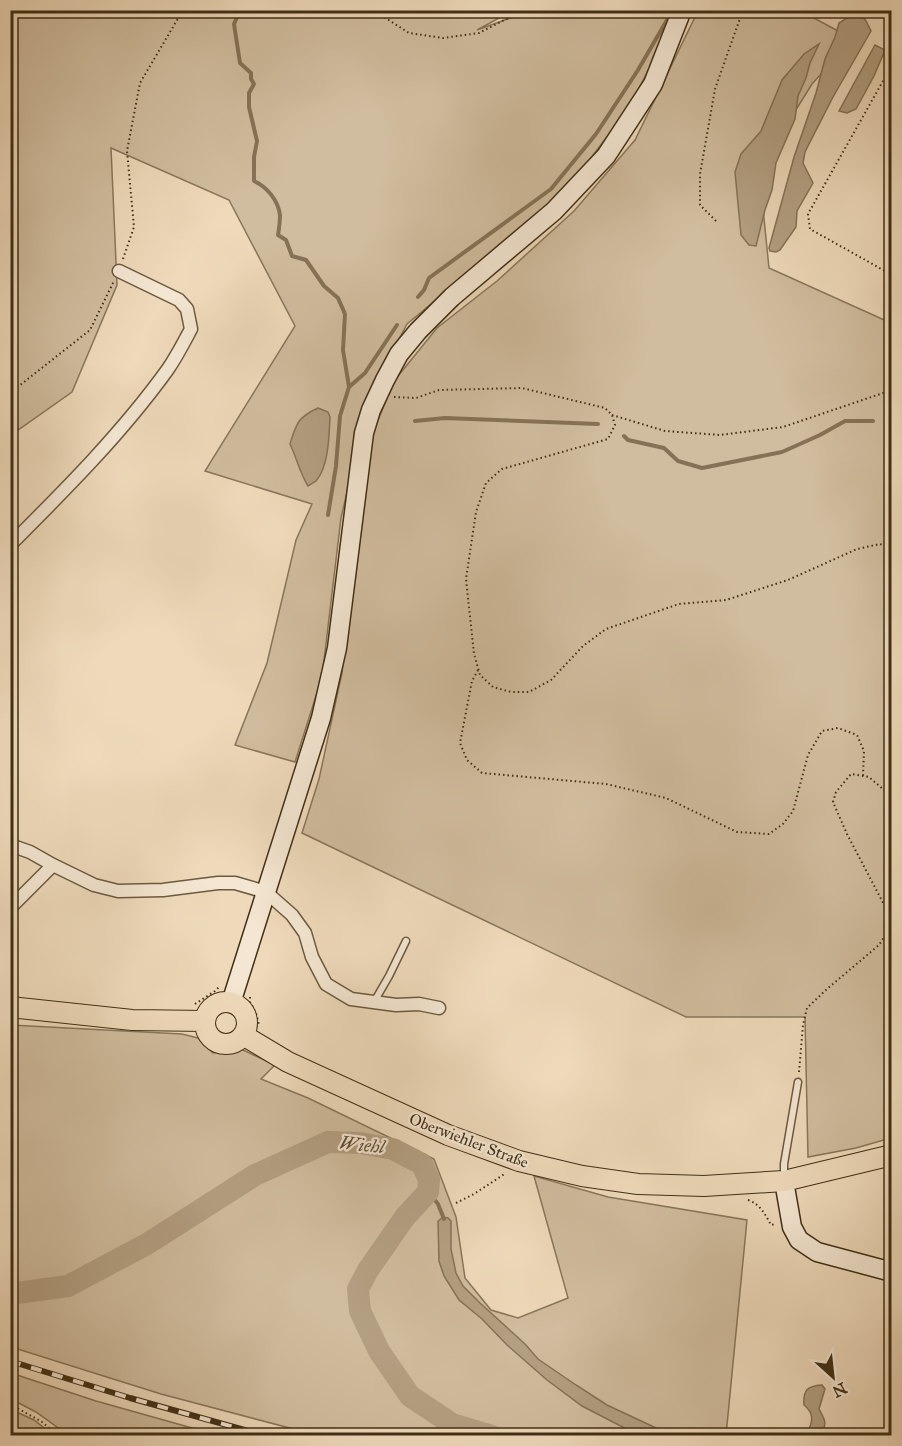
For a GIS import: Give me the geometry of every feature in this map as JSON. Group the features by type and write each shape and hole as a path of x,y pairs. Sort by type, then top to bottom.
{"main road":[{"path":"231,1003 321,718 337,648 364,433 379,392 399,354 418,331 452,297 555,211 606,156 653,84 682,10"},
{"path":"231,1003 241,1009 245,1015 246,1028 238,1040 226,1044 219,1043 208,1035 205,1029 206,1015 215,1005 231,1003"},
{"path":"10,1007 132,1020 205,1022"},
{"name":"Oberwiehler Straße","path":"243,1035 288,1062 448,1135 519,1161 582,1176 638,1184 704,1186 784,1181 891,1155"},
{"path":"784,1181 792,1227 800,1240 817,1252 891,1272"}],"street":[{"path":"10,544 64,490 138,408 170,367 191,329 188,309 179,300 119,271"},
{"path":"10,845 30,852 93,885 118,891 163,890 236,883 266,892 292,915 304,933 312,957 326,984 351,999 396,1005 419,1004 439,1008"},
{"path":"10,908 53,865"}],"lane":[{"path":"373,1002 406,941"},
{"path":"784,1181 784,1164 798,1082"}],"path":[{"path":"10,393 90,330 119,271 134,227 127,151 140,83 183,10"},
{"path":"374,10 409,33 443,38 479,33 524,10"},
{"path":"716,221 700,206 700,174 715,89 743,10"},
{"path":"891,65 808,214 810,229 891,275"},
{"path":"379,392 393,397 416,398 439,390 522,388 604,408 612,415 665,431 720,435 783,427 891,390"},
{"path":"612,415 615,425 608,439 502,470 486,483 476,512 466,579 474,654 480,675 493,687 511,692 529,692 551,681 583,646 606,629 679,604 726,600 788,580 857,549 880,544 891,548"},
{"path":"478,669 472,681 460,743 467,760 482,773 606,784 666,798 738,832 769,834 783,824 793,811 808,755 822,731 838,728 857,735 864,751 863,776"},
{"path":"798,1082 803,1025 807,1008 879,945 887,933 890,916 833,802 836,792 851,774 869,777 891,797"},
{"path":"456,1203 483,1189 519,1161"},
{"path":"744,1199 762,1208 771,1225 791,1222"},
{"path":"10,1404 42,1422 59,1436"}],"shaded area":[{"path":"11,11 512,11 477,30 530,11 675,11 664,40 628,109 578,175 529,223 407,324 369,397 341,518 322,677 295,762 235,745 267,663 296,540 312,504 205,471 295,326 229,200 111,148 117,285 72,392 11,435"},
{"path":"698,11 801,11 853,39 812,84 759,169 769,268 891,323 891,1138 856,1148 808,1157 805,1017 686,1017 302,833 319,779 342,673 362,459 394,381 437,328 497,281 574,211 635,140"},
{"path":"858,11 871,31 805,152 803,163 813,183 797,211 796,227 780,250 770,251 794,157 825,59 839,23"},
{"path":"819,44 798,96 795,119 776,163 772,190 756,246 749,245 741,235 735,172 741,154 761,131 782,80 804,54"},
{"path":"875,45 885,50 856,109 847,113 839,111"},
{"path":"318,408 328,412 330,417 328,450 320,475 308,486 290,444 299,422"},
{"path":"10,1025 182,1034 198,1038 213,1053 241,1049 275,1065 261,1079 308,1098 434,1159 456,1217 465,1278 491,1310 518,1318 568,1298 534,1176 608,1197 747,1220 726,1435 316,1435 161,1394 11,1347"},
{"path":"443,1217 451,1221 451,1249 456,1273 463,1286 538,1359 607,1405 671,1435 638,1435 582,1406 547,1380 459,1300 444,1276 439,1261 438,1221"},
{"path":"11,1373 96,1401 217,1435 68,1435 36,1412 11,1399"},
{"path":"822,1385 825,1389 819,1409 825,1425 820,1435 810,1435 808,1431 812,1417 804,1405 804,1396 809,1388"},
{"path":"10,1409 34,1420 53,1435 11,1435"}],"waterway":[{"path":"240,10 234,24 240,63 251,73 254,84 249,93 249,107 257,141 254,181 267,190 277,204 280,215 278,235 286,240 292,256 306,260 324,286 338,298 345,314 343,350 349,387 340,416 336,466 328,515"},
{"path":"418,297 429,278 551,189 596,134 638,70 667,20"},
{"path":"349,387 365,373 397,325"},
{"path":"415,421 445,418 598,424"},
{"path":"624,436 628,440 664,448 678,461 702,468 782,452 845,421 873,421"},
{"name":"Wiehl","path":"10,1294 68,1286 147,1244 255,1175 328,1142 360,1143 393,1149 422,1164 429,1180 428,1192 405,1217 368,1270 358,1289 360,1311 379,1351 410,1396 452,1424 492,1436"},
{"path":"428,1192 438,1204 444,1219"}],"railway":[{"path":"10,1361 266,1436"}]}
